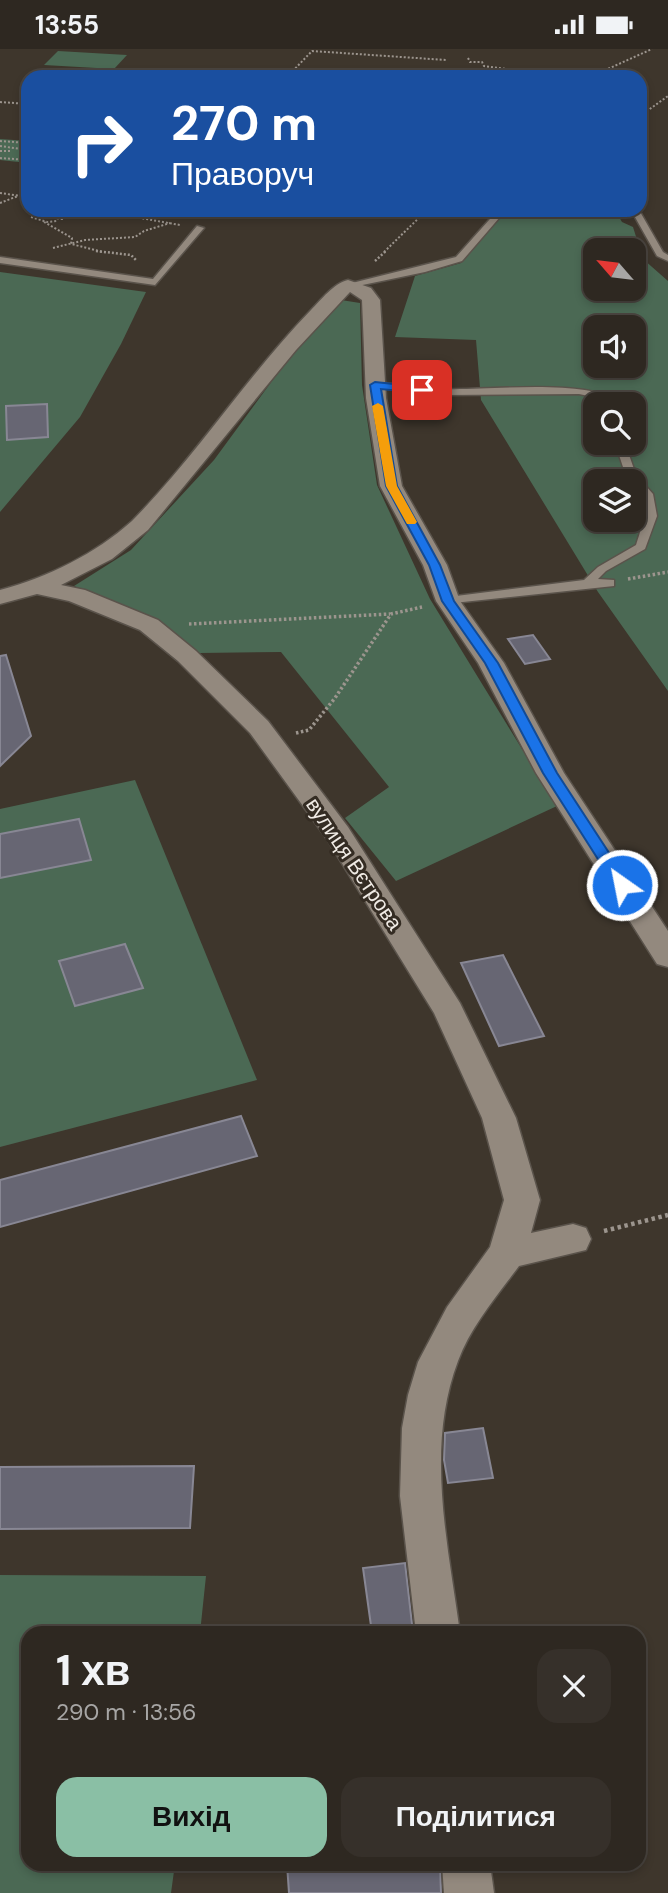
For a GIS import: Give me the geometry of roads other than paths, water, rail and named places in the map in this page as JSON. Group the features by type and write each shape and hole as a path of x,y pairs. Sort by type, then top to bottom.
{"street":[{"path":"0,597 39,587 118,544 155,510 302,331 348,285 365,292 371,299 375,385 391,486 435,565 448,601 491,663 550,773 668,956"},
{"name":"вулиця Вєтрова","path":"39,587 76,595 149,625 187,656 258,727 338,834 455,1023 499,1118 522,1200 507,1253 456,1324 438,1361 424,1403 418,1459 437,1626"},
{"path":"507,1253 573,1239"},
{"path":"467,1871 469,1893"}],"lane":[{"path":"348,285 459,259 496,217"},
{"path":"639,217 660,254 668,258"},
{"path":"0,260 155,282 200,228"},
{"path":"375,385 445,392 584,392"},
{"path":"588,583 602,569 641,547 651,516 647,493 631,476 624,455"},
{"path":"448,601 588,583 610,583"}]}
